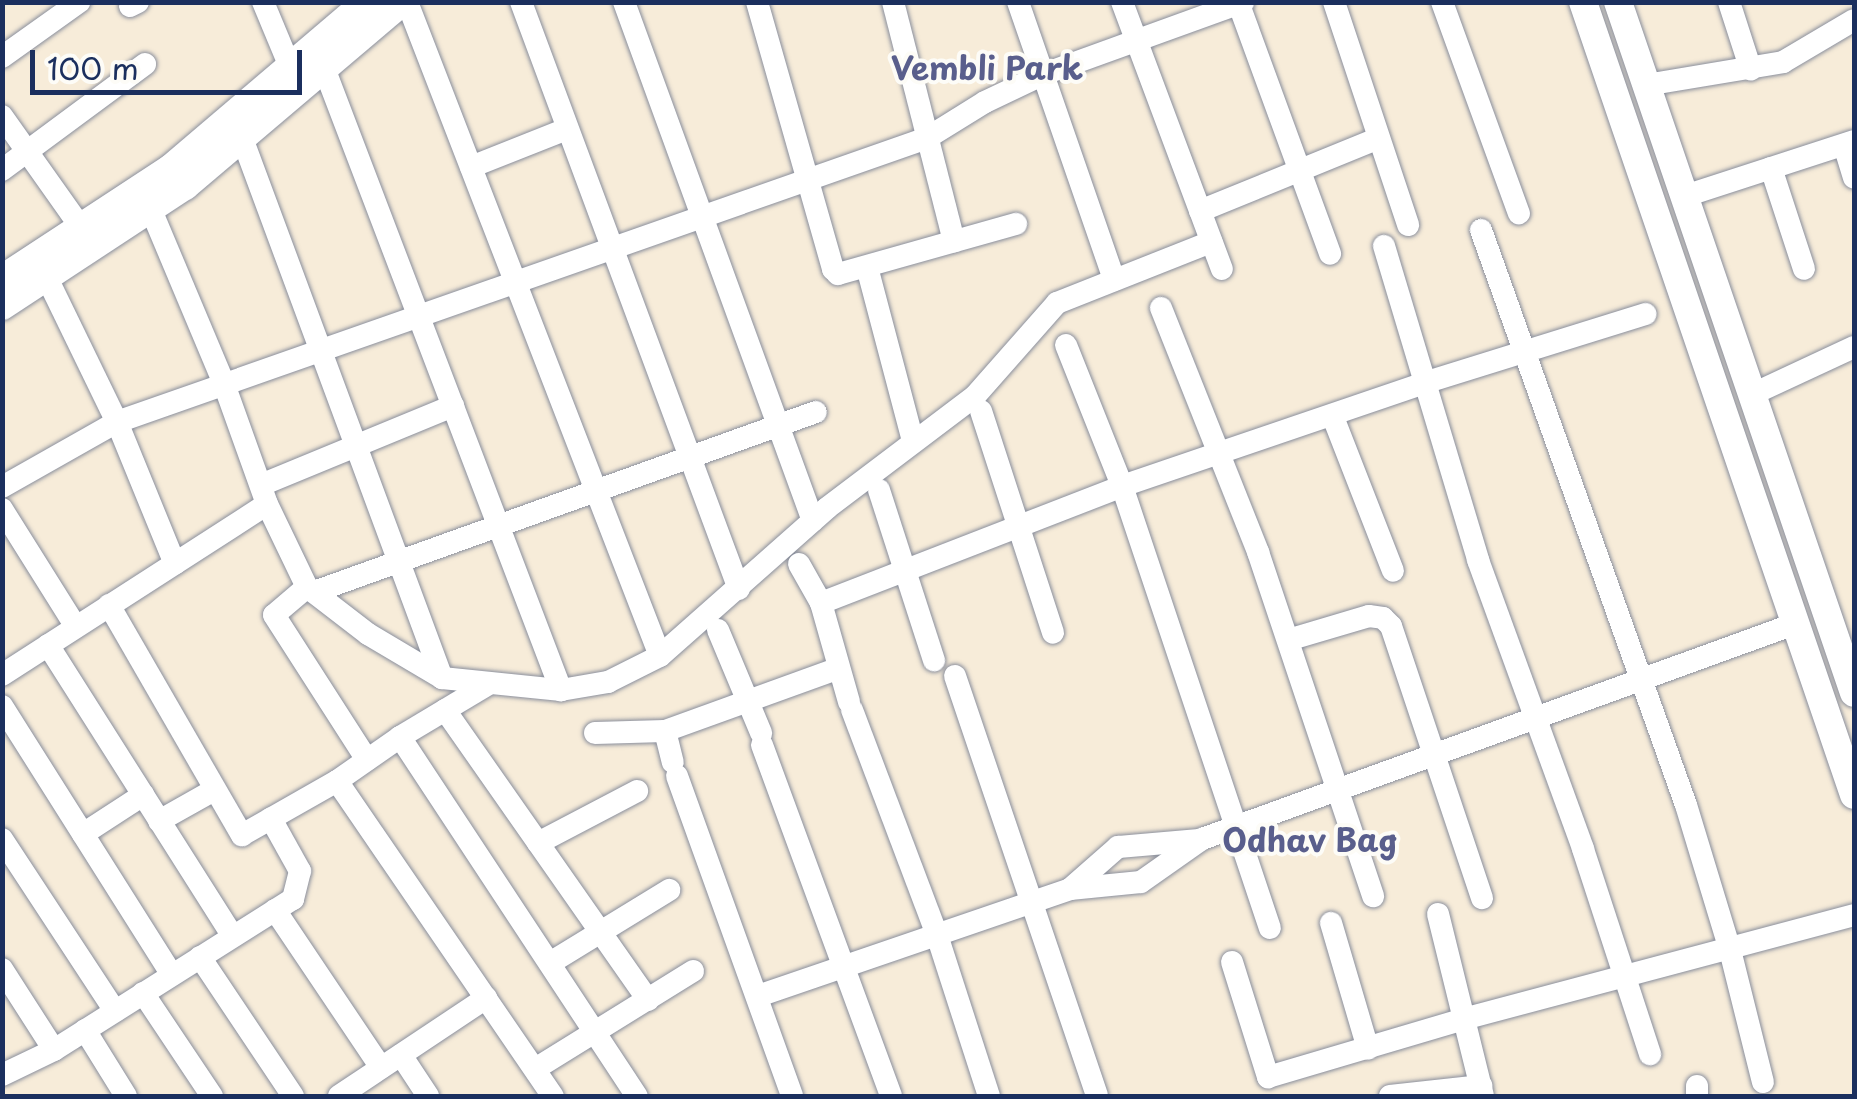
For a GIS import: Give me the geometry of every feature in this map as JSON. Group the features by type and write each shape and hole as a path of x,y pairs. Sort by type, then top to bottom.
{"main road":[{"path":"2,278 171,168 366,2"},
{"path":"2,306 151,210 404,2"},
{"path":"1583,2 1854,795"},
{"path":"1618,2 1854,692"}],"street":[{"path":"2,57 47,12 79,2"},
{"path":"263,2 290,67"},
{"path":"404,2 660,656"},
{"path":"520,2 739,589"},
{"path":"624,2 699,218 813,521"},
{"path":"757,2 832,269 845,275 1016,224"},
{"path":"893,2 954,241"},
{"path":"1018,2 1114,280"},
{"path":"1122,2 1222,269"},
{"path":"1334,2 1408,225"},
{"path":"1442,2 1519,213"},
{"path":"1729,2 1750,70"},
{"path":"2,487 117,422 926,138 985,102 1044,74 1240,3 1330,254"},
{"path":"1646,85 1783,62 1814,48 1854,20"},
{"path":"2,170 145,64"},
{"path":"324,68 561,690"},
{"path":"2,116 80,226"},
{"path":"471,167 568,129"},
{"path":"242,138 442,678"},
{"path":"1200,211 1379,138"},
{"path":"1685,196 1849,143 1854,178"},
{"path":"1771,168 1804,269"},
{"path":"151,210 224,384 264,495 310,590 368,634 442,678 487,686 561,690 608,682 660,656 813,521 975,396 1056,303 1212,242"},
{"path":"1481,230 1642,680 1730,950 1763,1082"},
{"path":"1384,246 1478,560 1628,978 1650,1054"},
{"path":"867,267 913,441"},
{"path":"47,278 117,422 175,564"},
{"path":"1161,308 1220,452 1288,640 1373,896"},
{"path":"821,603 1122,486 1424,383 1525,356 1646,314"},
{"path":"1066,345 1122,486 1270,928"},
{"path":"1753,394 1854,347"},
{"path":"2,646 9,670 175,564 264,495 357,445 452,406"},
{"path":"981,411 1053,633"},
{"path":"367,760 274,615 310,590 816,412"},
{"path":"1333,416 1393,571"},
{"path":"879,490 934,660"},
{"path":"2,509 76,627"},
{"path":"799,564 821,603 836,669 937,935 989,1096"},
{"path":"109,606 242,836 338,781 400,737 487,686"},
{"path":"1288,640 1352,620 1383,618 1392,626 1482,898"},
{"path":"758,996 1070,889 1141,882 1202,840 1797,623"},
{"path":"718,630 748,701 891,1096"},
{"path":"48,645 233,936"},
{"path":"595,733 664,731 836,669"},
{"path":"955,676 1097,1096"},
{"path":"2,706 172,975"},
{"path":"445,710 648,1000"},
{"path":"664,731 792,1096"},
{"path":"400,737 636,1096"},
{"path":"338,781 554,1096"},
{"path":"159,821 214,790"},
{"path":"538,843 636,791"},
{"path":"83,834 143,795"},
{"path":"2,1075 54,1050 293,899 300,871 270,819"},
{"path":"2,839 115,1011"},
{"path":"1070,889 1118,847 1202,840"},
{"path":"550,963 668,890"},
{"path":"275,910 391,1062 428,1096"},
{"path":"1390,1096 1482,1091 1467,1018 1438,914"},
{"path":"1232,962 1268,1077 1467,1018 1854,915"},
{"path":"1331,922 1368,1049"},
{"path":"200,957 293,1096"},
{"path":"2,969 54,1050"},
{"path":"535,1070 693,971"},
{"path":"143,994 212,1096"},
{"path":"339,1096 486,998"},
{"path":"85,1030 126,1096"}],"district":[{"name":"Vembli Park","path":"987,67"},
{"name":"Odhav Bag","path":"1310,839"}]}
